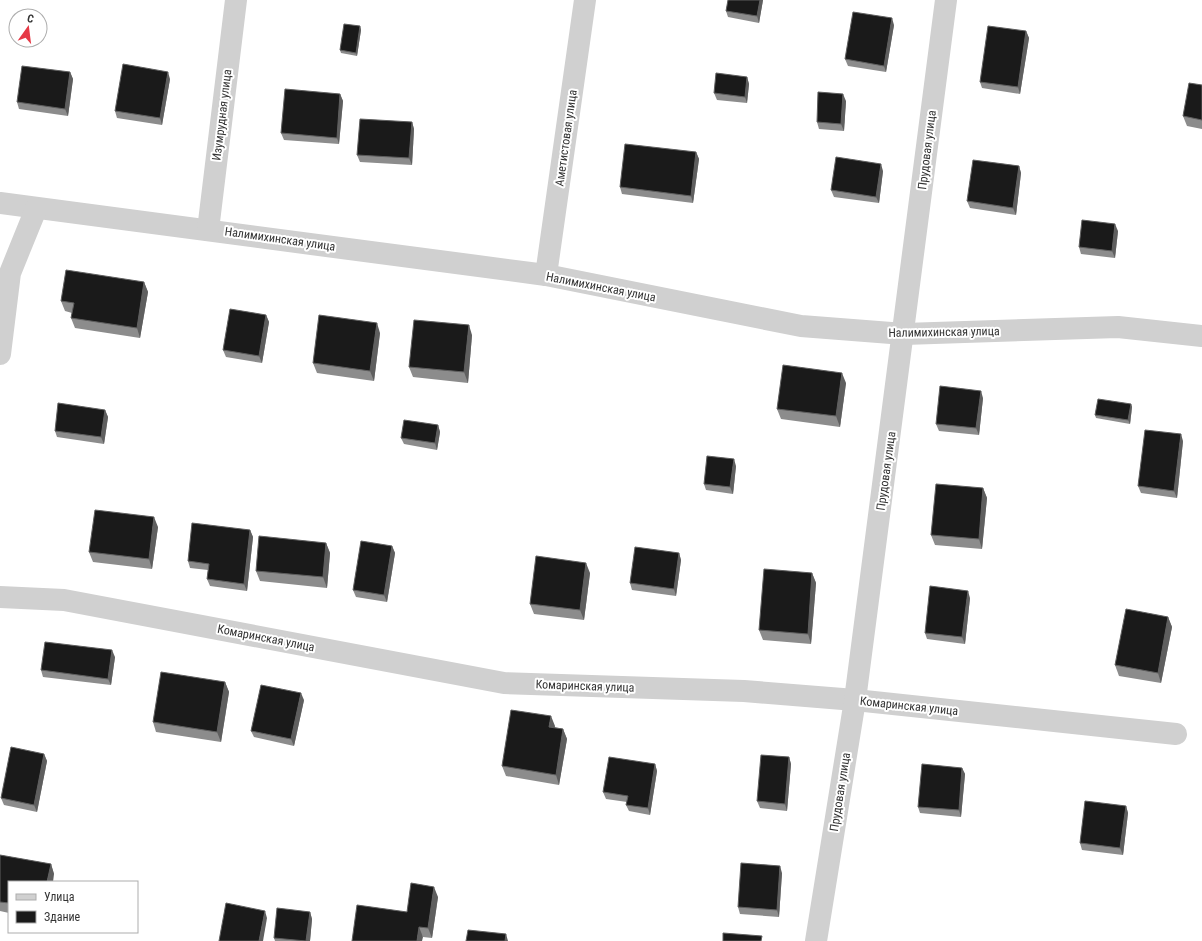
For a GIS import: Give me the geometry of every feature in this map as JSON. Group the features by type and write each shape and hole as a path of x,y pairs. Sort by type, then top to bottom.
{"street":[{"name":"Изумрудная улица","path":"208,230 236,0"},
{"name":"Аметистовая улица","path":"546,276 585,0"},
{"name":"Прудовая улица","path":"816,941 855,700 904,334 946,0"},
{"name":"Налимихинская улица","path":"0,203 546,276 801,326 904,334 1118,327 1202,336"},
{"path":"0,354 10,273 36,209"},
{"name":"Комаринская улица","path":"0,597 64,600 504,683 744,691 855,700 1176,734"}],"building":[{"path":"728,0 760,0 757,16 726,11"},
{"path":"853,12 892,18 884,66 845,59"},
{"path":"344,24 360,26 356,53 340,50"},
{"path":"988,26 1026,31 1018,87 980,82"},
{"path":"123,64 168,72 160,118 115,111"},
{"path":"22,66 70,72 65,109 17,102"},
{"path":"716,73 747,77 745,97 714,93"},
{"path":"1189,83 1202,85 1202,120 1183,116"},
{"path":"285,89 340,94 337,138 281,133"},
{"path":"818,92 843,94 841,124 817,122"},
{"path":"360,119 412,122 409,158 357,155"},
{"path":"625,144 696,152 691,196 620,187"},
{"path":"836,157 881,164 876,197 831,190"},
{"path":"973,160 1019,166 1013,208 967,201"},
{"path":"1082,220 1115,224 1112,251 1079,247"},
{"path":"66,270 144,282 137,328 71,318 74,303 61,301"},
{"path":"230,309 266,315 259,356 223,350"},
{"path":"319,315 377,323 370,371 313,363"},
{"path":"414,320 469,325 464,372 409,367"},
{"path":"783,365 842,373 836,416 777,409"},
{"path":"940,386 981,391 976,428 936,424"},
{"path":"1098,399 1131,404 1128,420 1095,415"},
{"path":"58,403 105,410 101,437 55,431"},
{"path":"404,420 438,425 435,443 401,438"},
{"path":"1145,430 1181,434 1174,491 1138,486"},
{"path":"707,456 734,459 730,487 704,484"},
{"path":"936,484 983,488 979,539 931,535"},
{"path":"95,510 154,517 149,559 89,552"},
{"path":"192,523 250,530 244,584 207,579 209,564 188,561"},
{"path":"259,536 326,543 323,577 256,571"},
{"path":"361,541 392,546 384,595 353,590"},
{"path":"635,547 679,553 674,589 630,583"},
{"path":"536,556 586,563 580,610 530,604"},
{"path":"764,569 812,573 808,634 759,630"},
{"path":"930,586 968,591 962,637 925,633"},
{"path":"1126,609 1168,617 1158,673 1115,665"},
{"path":"45,642 112,650 108,679 41,670"},
{"path":"161,672 225,682 217,732 153,722"},
{"path":"261,685 301,693 291,739 251,731"},
{"path":"511,710 551,716 549,727 563,729 556,775 502,766"},
{"path":"11,747 44,754 34,805 1,798"},
{"path":"761,755 789,757 785,804 757,801"},
{"path":"609,757 655,764 648,808 626,805 628,796 603,792"},
{"path":"922,764 962,768 959,810 918,807"},
{"path":"1085,801 1126,806 1120,848 1080,843"},
{"path":"0,855 51,864 47,881 8,881 8,903 0,902"},
{"path":"741,863 780,866 777,910 738,907"},
{"path":"411,883 434,887 428,928 419,927 417,941 352,941 357,905 407,912"},
{"path":"226,903 265,911 259,941 219,941"},
{"path":"277,908 310,912 306,941 274,938"},
{"path":"468,930 506,934 505,941 466,941"},
{"path":"723,933 762,936 761,941 723,941"}]}
